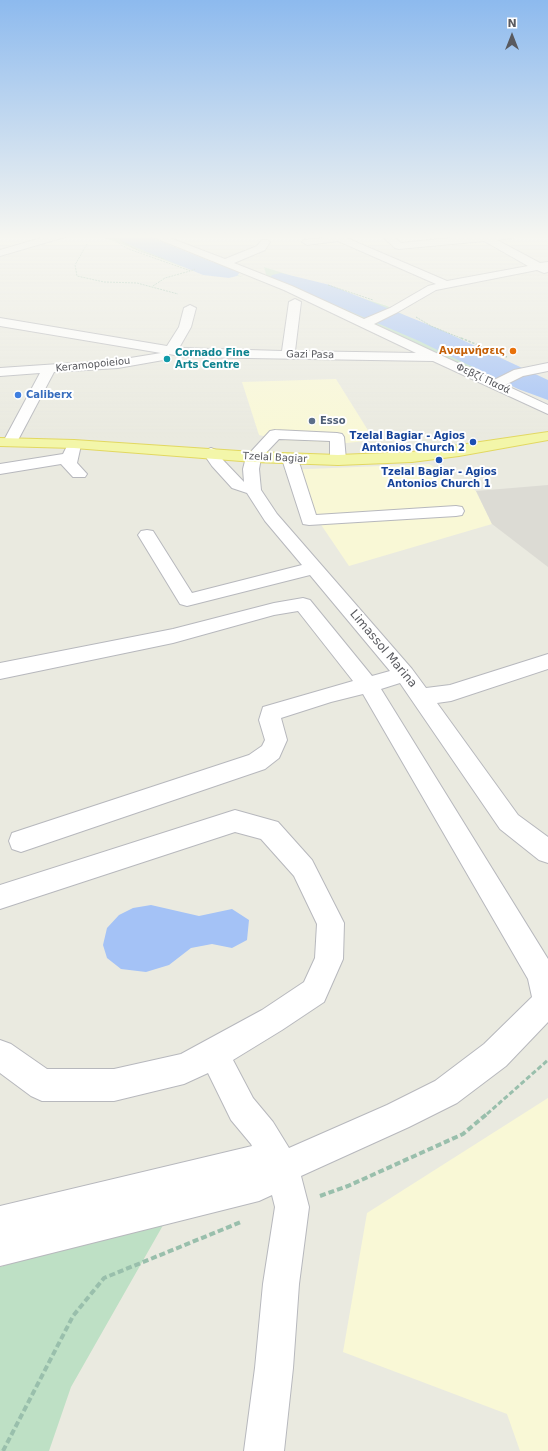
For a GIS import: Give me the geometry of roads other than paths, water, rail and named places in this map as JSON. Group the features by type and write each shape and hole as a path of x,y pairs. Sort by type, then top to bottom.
{"main road":[{"name":"Tzelal Bagiar","path":"5,442 72,451 210,453 290,459 338,460 428,455 548,436"}],"street":[{"path":"288,354 295,303"},
{"name":"Φεβζί Πασά","path":"325,303 370,321 434,357 498,382 548,410"},
{"path":"370,321 407,303"},
{"path":"171,351 185,327 190,308"},
{"path":"0,322 185,353"},
{"name":"Gazi Pasa","path":"185,353 434,357"},
{"name":"Keramopoieiou","path":"0,372 118,364 185,353"},
{"path":"498,382 519,372 542,368"},
{"path":"5,442 49,369"},
{"path":"210,453 217,463 238,485 253,490 251,469 254,457 275,434 337,437 338,460"},
{"path":"0,469 72,451 69,464 79,474"},
{"path":"290,459 309,520 456,511"},
{"name":"Limassol Marina","path":"253,490 272,517 314,568 405,674 509,822 548,852"},
{"path":"147,535 187,600 314,568"},
{"path":"229,589 247,617"},
{"path":"0,671 173,636 274,609 303,604 368,686 541,974 548,1002 495,1055 446,1092 398,1116 282,1168 259,1184 0,1248"},
{"path":"421,696 451,693 548,661"},
{"path":"21,842 257,762 271,752 276,740 270,720 272,713 330,694 368,686 405,674"},
{"path":"0,897 235,821 270,830 303,868 331,922 329,959 314,992 272,1020 214,1054 184,1069 114,1085 42,1085 0,1055"},
{"path":"214,1054 242,1109 262,1133 282,1168 292,1207 264,1451"},
{"path":"0,1223 254,1162 282,1168"}],"water":[{"path":"151,905 199,916 232,909 249,920 247,940 232,948 212,944 191,948 169,965 146,972 121,969 107,958 103,945 107,928 119,915 133,908"}],"waterway":[{"path":"352,303 429,335 548,391"}],"place":[{"name":"Αναμνήσεις","path":"513,351"},
{"name":"Cornado Fine Arts Centre","path":"167,359"},
{"name":"Caliberx","path":"18,395"},
{"name":"Esso","path":"312,421"},
{"name":"Tzelal Bagiar - Agios Antonios Church 2","path":"473,442"},
{"name":"Tzelal Bagiar - Agios Antonios Church 1","path":"439,460"}]}
